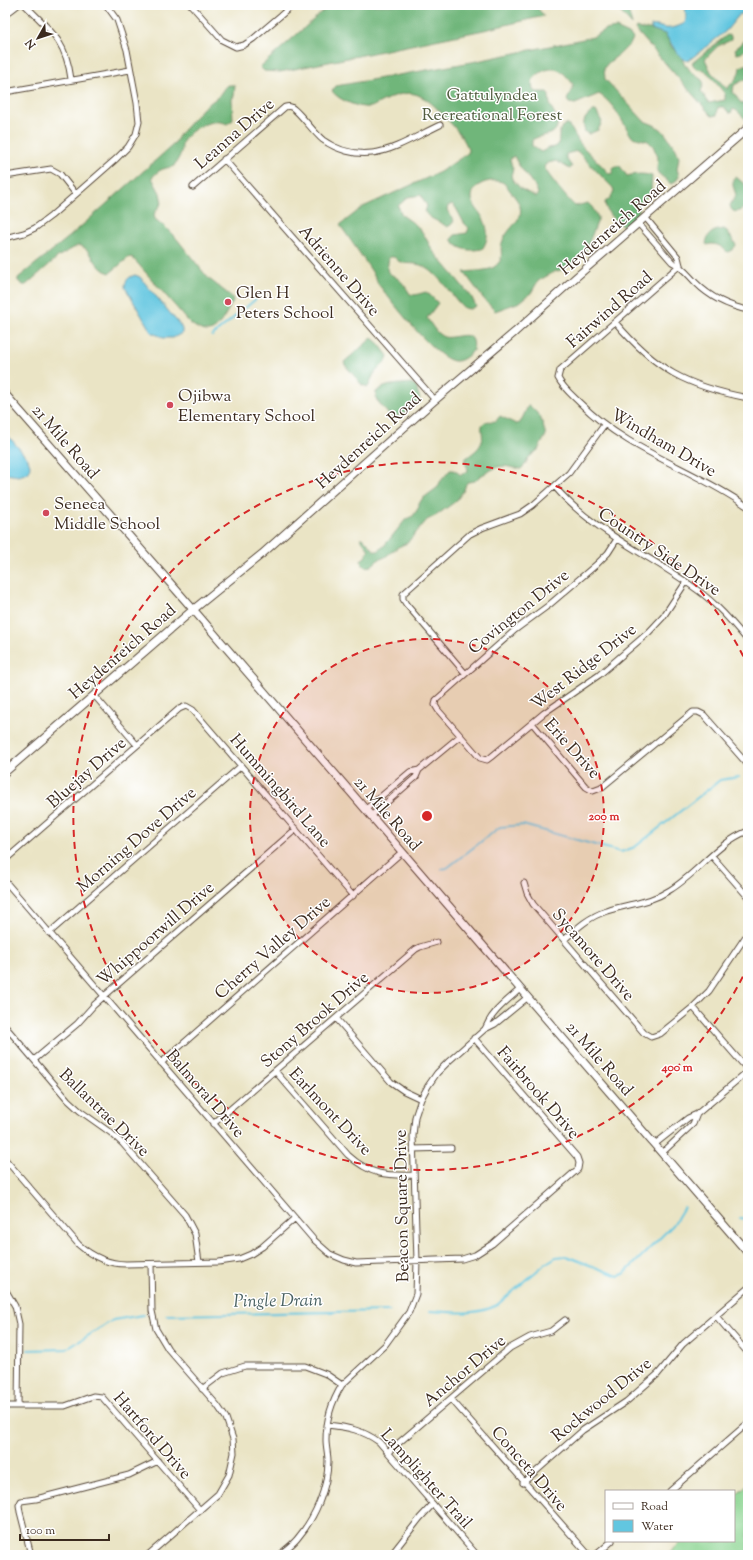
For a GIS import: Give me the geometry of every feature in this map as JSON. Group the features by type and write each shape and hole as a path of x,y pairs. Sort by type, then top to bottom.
{"street":[{"path":"5,15 18,5"},
{"path":"25,5 62,44 68,60 72,79"},
{"path":"5,238 24,233 35,228 51,216 120,155 128,147 136,134 139,122 137,103 127,50 117,20 106,5"},
{"path":"191,5 222,40 233,46 240,46 253,39 293,5"},
{"path":"5,92 130,70"},
{"name":"Leanna Drive","path":"193,187 285,107 289,106 295,109 322,139 339,149 352,152 371,153 382,151 440,125"},
{"name":"Heydenreich Road","path":"5,772 194,610 262,554 435,400 748,128"},
{"name":"Adrienne Drive","path":"224,159 435,400"},
{"path":"5,176 51,169 60,174 76,193"},
{"path":"645,217 678,257 680,265 694,282 708,294 722,302 748,310"},
{"path":"638,223 672,262 680,265"},
{"name":"Fairwind Road","path":"558,374 560,370 680,265"},
{"path":"615,322 641,350 673,374 691,383 712,390 748,398"},
{"name":"Windham Drive","path":"558,374 558,378 563,386 604,425 633,444 717,488 748,507"},
{"name":"21 Mile Road","path":"5,394 194,610 748,1253"},
{"path":"465,673 406,604 403,596 406,590 470,534 520,514 533,506 574,467 604,425"},
{"name":"Country Side Drive","path":"555,486 580,513 617,539 686,582 719,608 748,641"},
{"name":"Covington Drive","path":"460,736 438,710 435,703 439,696 515,630 549,606 608,553 617,539"},
{"name":"West Ridge Drive","path":"460,736 478,756 485,760 491,757 532,723 599,675 649,632 663,617 686,582"},
{"path":"94,695 137,745"},
{"name":"Bluejay Drive","path":"5,860 179,709 186,706"},
{"name":"Hummingbird Lane","path":"186,706 193,710 353,896"},
{"name":"Erie Drive","path":"532,723 586,787 594,791 601,788 688,714 696,711 704,715 748,765"},
{"path":"371,816 416,777 419,770 460,736"},
{"name":"Morning Dove Drive","path":"49,933 241,766"},
{"path":"366,810 410,772 419,770"},
{"name":"Whippoorwill Drive","path":"34,1060 77,1024 104,996 296,829"},
{"path":"564,940 586,921 600,913 614,908 641,903 663,895 734,838 748,831"},
{"name":"Cherry Valley Drive","path":"161,1063 402,852"},
{"path":"712,856 748,897"},
{"name":"Balmoral Drive","path":"5,882 313,1239 324,1250 344,1260 356,1263 371,1263 462,1259 481,1252 576,1171 579,1165"},
{"name":"Sycamore Drive","path":"524,884 533,904 644,1033 651,1037 660,1034 693,1007"},
{"path":"655,1144 688,1118 698,1114 748,1071 693,1007 715,984 748,933"},
{"name":"Stony Brook Drive","path":"214,1124 416,949 436,942"},
{"name":"Beacon Square Drive","path":"485,1028 489,1020 500,1007 520,988"},
{"name":"Beacon Square Drive","path":"279,1555 297,1539 320,1504 326,1484 328,1461 326,1440 327,1425 332,1406 342,1385 385,1345 409,1312 416,1294 417,1261 413,1127 421,1099 437,1073 449,1060 485,1028 495,1024 528,997"},
{"path":"336,1018 391,1082 404,1091 421,1099"},
{"name":"Ballantrae Drive","path":"5,1026 73,1106 111,1133 123,1144 185,1215 195,1234 199,1262"},
{"name":"Fairbrook Drive","path":"474,1038 576,1157 579,1165"},
{"name":"Earlmont Drive","path":"275,1071 348,1155 359,1165 372,1172 386,1175 414,1176"},
{"path":"662,1152 693,1124 698,1114"},
{"path":"413,1150 451,1148"},
{"path":"5,1159 74,1240 90,1254 119,1264 226,1261 239,1259 262,1247 295,1218"},
{"path":"148,1555 216,1496 222,1488 230,1471 234,1453 231,1432 226,1418 168,1349 156,1329 152,1311 151,1264"},
{"name":"Rockwood Drive","path":"524,1483 583,1430 627,1401 658,1374 683,1344 748,1288"},
{"path":"5,1289 15,1306 19,1324 18,1406"},
{"path":"716,1316 748,1353"},
{"name":"Anchor Drive","path":"388,1452 517,1343 530,1337 551,1331 565,1320"},
{"path":"202,1389 223,1373 245,1366 305,1366 326,1374 342,1385"},
{"name":"Hartford Drive","path":"5,1406 65,1406 93,1396 102,1397 200,1510"},
{"name":"Conceta Drive","path":"451,1400 589,1555"},
{"path":"671,1490 748,1423"},
{"name":"Lamplighter Trail","path":"327,1425 359,1430 373,1437 388,1452 477,1555"},
{"path":"31,1555 20,1512 19,1505 21,1501 36,1499 129,1475 158,1461"},
{"path":"391,1555 433,1504"},
{"path":"596,1555 611,1542"}],"green space":[{"name":"Gattulyndea Recreational Forest","path":"330,5 535,5 544,16 484,30 280,72 264,71 260,67"},
{"path":"614,5 623,5 629,13 632,25"},
{"path":"636,27 641,29 651,29 665,34 671,46 682,58 685,66 687,66 691,72 702,80 704,84 701,91 709,103 725,100 725,94 708,73 696,69 692,63 727,35 731,36 731,40 718,46 705,59 711,72 727,89 737,77 740,67 748,64 748,78 734,85 733,92 740,102 748,106 748,120 733,109 731,113 729,113 724,107 718,107 717,115 712,116 635,29"},
{"name":"Gattulyndea Recreational Forest","path":"616,28 629,34 633,38 631,43 604,68 605,79 644,121 661,129 666,135 676,149 679,157 677,169 679,176 677,180 671,184 658,173 658,157 653,146 648,141 632,137 614,108 605,98 599,94 575,104 569,103 567,100 572,91 573,85 568,78 559,70 554,69 549,69 540,73 532,81 533,90 536,92 547,92 550,104 557,119 557,126 552,133 532,140 532,146 541,152 547,148 555,147 558,145 560,130 567,124 581,144 609,174 613,173 613,168 615,166 620,166 627,176 646,174 652,176 651,193 638,204 638,215 623,226 611,216 607,210 605,202 614,192 613,188 577,151 566,154 566,158 572,167 570,169 556,161 548,163 544,166 563,193 575,206 588,203 598,217 598,220 585,252 564,269 554,272 538,281 531,293 520,302 495,311 483,298 464,272 480,271 492,268 500,261 502,243 505,236 520,216 521,210 519,204 505,184 502,182 492,181 482,183 475,189 472,199 487,228 485,245 482,249 477,250 469,250 459,247 452,241 452,238 455,235 467,233 469,228 452,204 448,206 447,210 454,221 447,227 427,215 425,212 427,206 421,195 408,197 398,206 402,215 416,225 423,233 433,251 471,296 476,306 470,309 464,308 441,281 425,267 416,264 404,263 394,257 389,257 387,270 390,274 401,281 410,294 415,295 426,292 438,303 427,318 434,329 441,336 448,337 464,335 472,338 474,343 473,351 467,357 457,361 446,358 425,340 378,284 376,278 340,225 363,207 440,172 468,153 467,147 459,133 443,114 430,102 420,96 410,93 404,94 389,98 372,107 361,107 344,101 332,91 336,86 472,62 593,37 605,30","holes":["514,156 518,164 536,188 538,193 536,197 521,189 512,179 511,175 513,169 510,160 512,157"]},
{"path":"748,38 748,48 737,54 735,49"},
{"path":"235,85 234,96 232,99 233,120 227,124 216,122 198,127 183,140 181,153 173,167 161,170 152,178 160,193 162,203 154,214 155,219 177,239 208,278 232,297 233,302 216,328 205,331 198,329 190,323 132,257 128,258 110,273 101,268 88,251 79,245 59,256 26,285 23,285 18,281 18,278 69,237 174,144 180,134 203,108 218,97 225,87"},
{"name":"Gattulyndea Recreational Forest","path":"593,111 596,111 602,122 598,130 589,134 585,132 584,122"},
{"path":"736,177 748,187 748,205 735,212 731,209 730,205 736,195 733,186 733,179"},
{"path":"724,229 736,245 732,250 727,252 718,245 706,244 709,235 717,230"},
{"path":"372,338 379,344 388,356 385,362 373,375 368,387 362,385 344,362"},
{"path":"411,383 416,386 420,399 405,413 394,417 389,415 376,399 376,392 384,387"},
{"path":"528,406 530,406 540,416 546,435 538,450 528,458 525,465 521,469 504,466 497,467 480,476 475,481 468,482 456,501 437,515 427,520 407,543 398,547 371,566 365,567 362,564 361,560 365,557 369,550 360,538 363,538 375,551 378,551 384,546 406,519 413,516 422,499 438,487 440,482 450,470 454,470 461,475 468,471 465,459 481,444 482,426 485,422 496,421 500,416 516,424 520,423"},
{"path":"748,1484 748,1555 666,1555 681,1542 735,1542 735,1495"}],"water":[{"path":"685,5 748,5 748,14 740,14 726,31 688,61 677,53 665,34 651,29 651,26 670,28 685,23"},
{"path":"135,275 140,277 180,325 182,333 173,338 163,338 151,332 125,287 127,280"},
{"path":"5,432 28,459 31,468 28,473 19,476 5,474"}],"waterway":[{"path":"212,336 263,293"},
{"path":"441,869 447,868 500,827 523,825 621,852 635,847 720,780 739,777"},
{"name":"Pingle Drain","path":"430,1311 473,1312 481,1311 497,1305 545,1264 556,1257 566,1256 618,1276 624,1274 673,1225 684,1207"},
{"name":"Pingle Drain","path":"740,1218 748,1219"},
{"name":"Pingle Drain","path":"166,1315 390,1311"},
{"name":"Pingle Drain","path":"28,1350 67,1349 113,1320 143,1315"}],"place":[{"name":"Glen H Peters School","path":"228,302"},
{"name":"Ojibwa Elementary School","path":"170,405"},
{"name":"Seneca Middle School","path":"46,513"}]}
